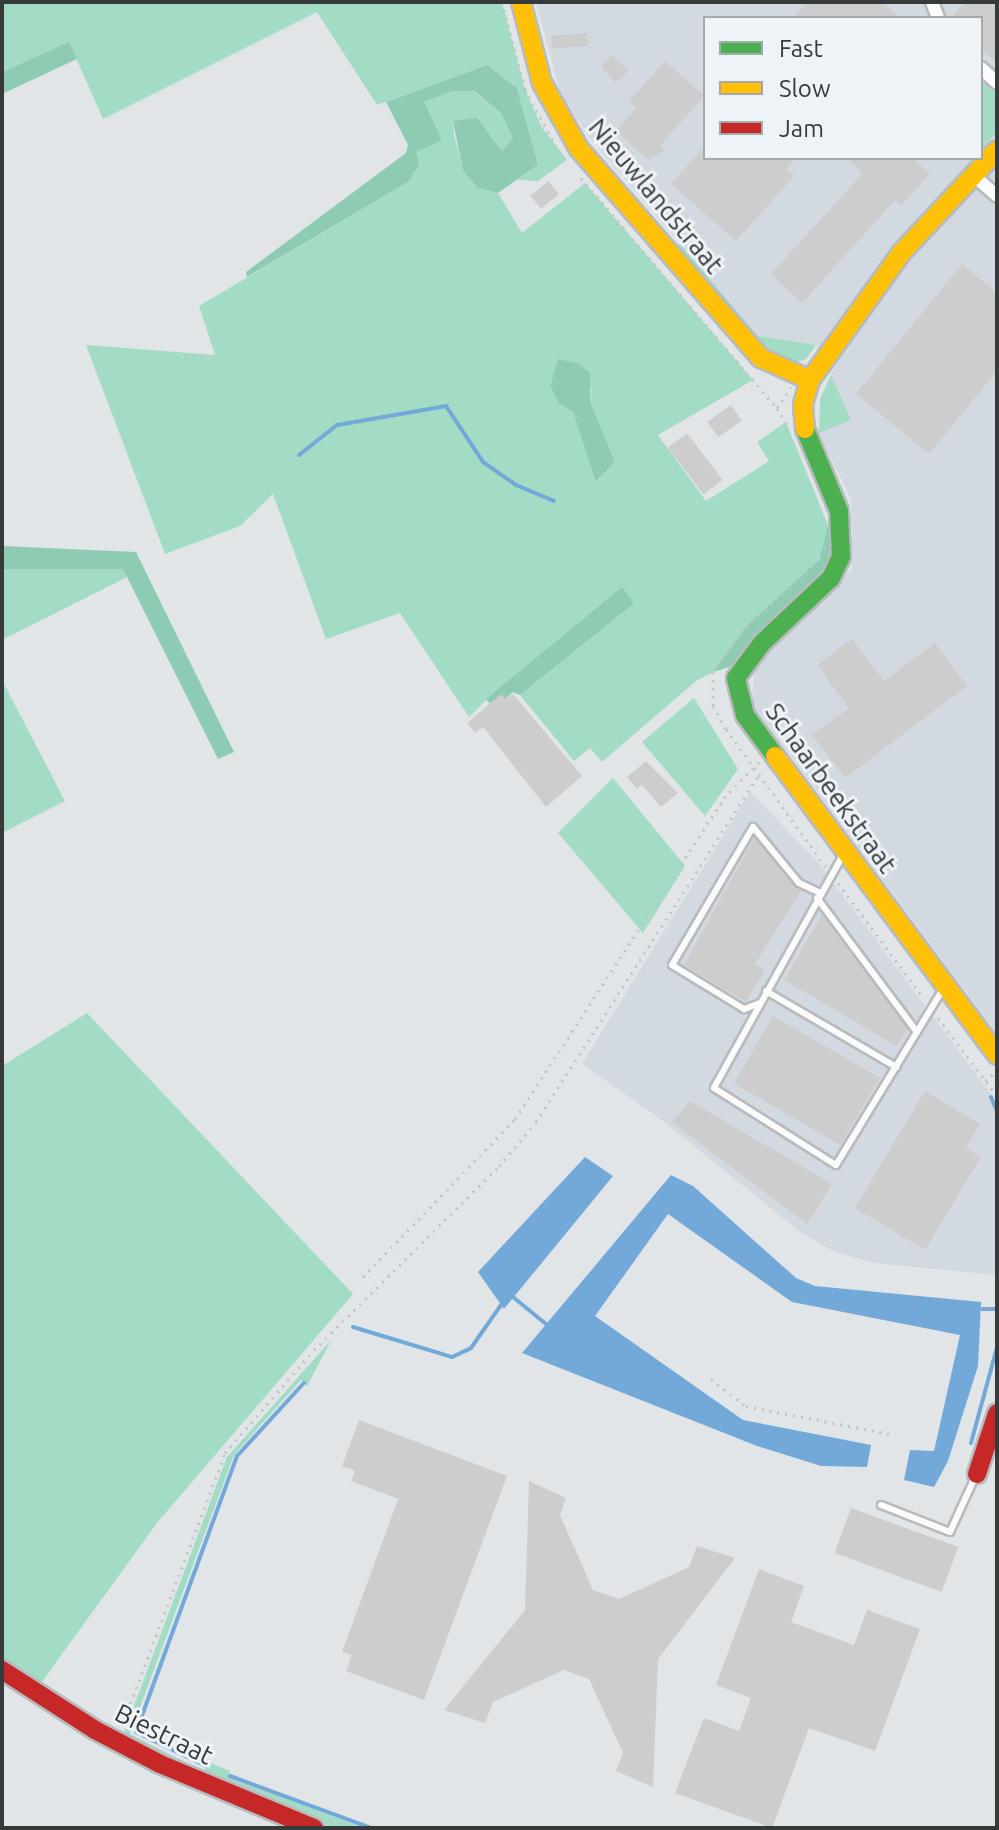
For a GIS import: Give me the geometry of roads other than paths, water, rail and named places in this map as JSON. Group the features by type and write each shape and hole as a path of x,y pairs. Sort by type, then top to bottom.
{"street":[{"name":"Nieuwlandstraat","path":"521,2 542,83 557,117 579,149 761,358 810,380"},
{"name":"Schaarbeekstraat","path":"997,150 902,252 810,380 803,404 806,437 839,511 843,541 831,578 762,643 736,678 737,699 772,751 997,1055"},
{"path":"973,175 997,196"},
{"path":"977,1474 997,1413"},
{"name":"Biestraat","path":"2,1670 117,1741 314,1828"}],"lane":[{"path":"760,1003 744,1009 672,965 753,827 799,883 818,896 917,1032"},
{"path":"845,853 830,873 714,1088 836,1165 945,986"},
{"path":"766,991 896,1067"},
{"path":"881,1505 950,1532 977,1474"}],"water":[{"path":"585,1157 613,1176 504,1309 478,1272"},
{"path":"671,1175 693,1186 796,1278 815,1286 981,1302 978,1366 948,1461 934,1487 904,1480 910,1450 934,1451 960,1335 792,1302 668,1214 595,1316 743,1420 871,1445 867,1467 821,1466 757,1446 522,1353"}],"waterway":[{"path":"299,455 337,425 446,406 483,462 516,485 554,501"},
{"path":"991,1097 997,1111"},
{"path":"513,1297 546,1324"},
{"path":"353,1327 452,1357 471,1348 501,1305"},
{"path":"982,1309 997,1309"},
{"path":"971,1443 997,1347"},
{"path":"206,1766 136,1732 237,1456 304,1383"},
{"path":"230,1776 371,1828"}]}
